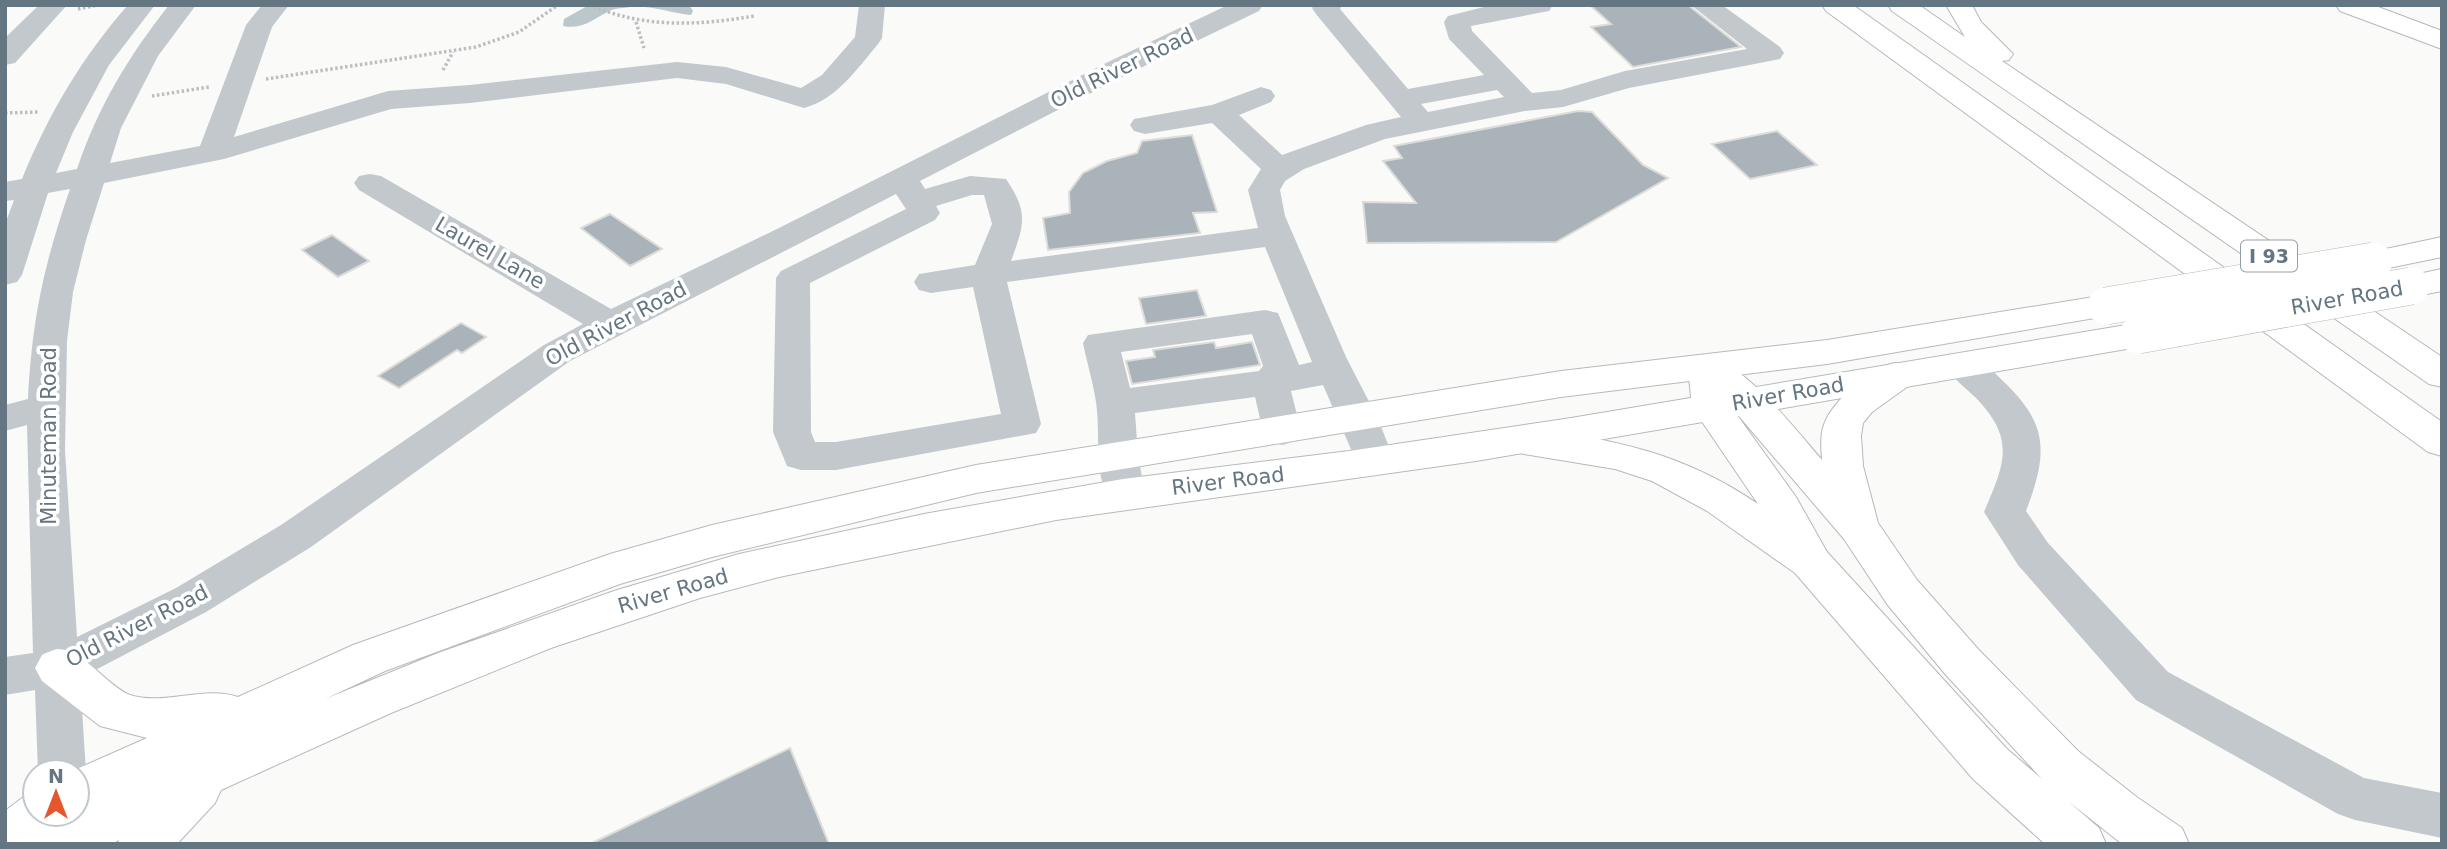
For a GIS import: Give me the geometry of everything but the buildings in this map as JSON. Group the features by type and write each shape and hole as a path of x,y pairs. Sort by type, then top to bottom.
{"main road":[{"name":"I 93","path":"1835,5 2442,442"},
{"name":"I 93","path":"1901,5 2442,375"},
{"path":"1959,5 1970,26 1989,45 2096,137"},
{"path":"2349,5 2442,41"},
{"path":"2392,5 2442,24"},
{"name":"River Road","path":"58,844 244,755 426,676 593,615 703,580 979,518 1122,474 1282,431 1561,384 1827,352 2374,261 2442,247"},
{"name":"River Road","path":"91,785 369,658 610,570 712,541 962,482 1375,462 1524,440 2426,283"},
{"path":"1706,367 1730,404 1812,564"},
{"path":"1859,528 1844,476 1840,443 1850,411 1898,375"},
{"path":"2369,389 2442,449"},
{"path":"1730,404 1859,528 1902,592 1962,662 2062,766 2120,814 2164,844"},
{"path":"1524,440 1602,453 1665,470 1719,498 1812,564 1990,764 2081,844"},
{"path":"58,668 117,712 149,718 196,716 255,708"},
{"path":"143,844 189,794 244,755"},
{"path":"5,841 22,828"},
{"path":"5,841 32,844"}],"street":[{"path":"5,275 20,189 102,54 142,5"},
{"name":"Minuteman Road","path":"61,758 47,508 46,407 49,341 56,292 106,128 145,54 183,5"},
{"path":"213,153 259,25 276,5"},
{"path":"20,189 213,153 388,100 484,93 677,70 711,70 804,99 832,81 868,38 872,5"},
{"name":"Old River Road","path":"5,676 58,668 191,600 296,536 536,367 610,324 758,252 909,189 1116,69 1250,5"},
{"path":"1329,5 1325,8 1410,111"},
{"path":"1514,91 1459,33 1457,22 1540,5"},
{"path":"5,57 19,39 64,8"},
{"path":"1375,462 1359,419 1334,371 1269,216 1264,190 1272,175 1293,162 1377,131 1410,111 1514,91 1563,97 1625,80 1770,53 1721,18"},
{"path":"1146,125 1219,113 1261,96"},
{"path":"1219,113 1280,170"},
{"name":"Laurel Lane","path":"370,183 610,324"},
{"path":"995,186 1002,200 1009,224 988,276 1022,424 836,456 801,456 792,432 793,278 924,213 909,189 995,186"},
{"path":"931,282 1277,235"},
{"path":"1122,474 1115,403 1101,344 1265,321 1282,367 1270,382"},
{"path":"1963,365 2016,417 2024,443 2021,476 2005,512 2033,554 2152,686 2355,797 2442,816"},
{"path":"1115,403 1334,371"},
{"path":"1270,382 1282,431"},
{"path":"5,418 46,407"}],"path":[{"path":"64,8 98,5"},
{"path":"119,100 453,51 501,40 519,32 558,5"},
{"path":"589,5 636,22 698,24 754,16"},
{"path":"636,22 644,48"},
{"path":"443,70 453,51"},
{"path":"5,113 70,108"}],"shaded area":[{"path":"589,5 689,5 693,11 691,15 646,7 614,9 582,25 563,26 564,19"}]}
